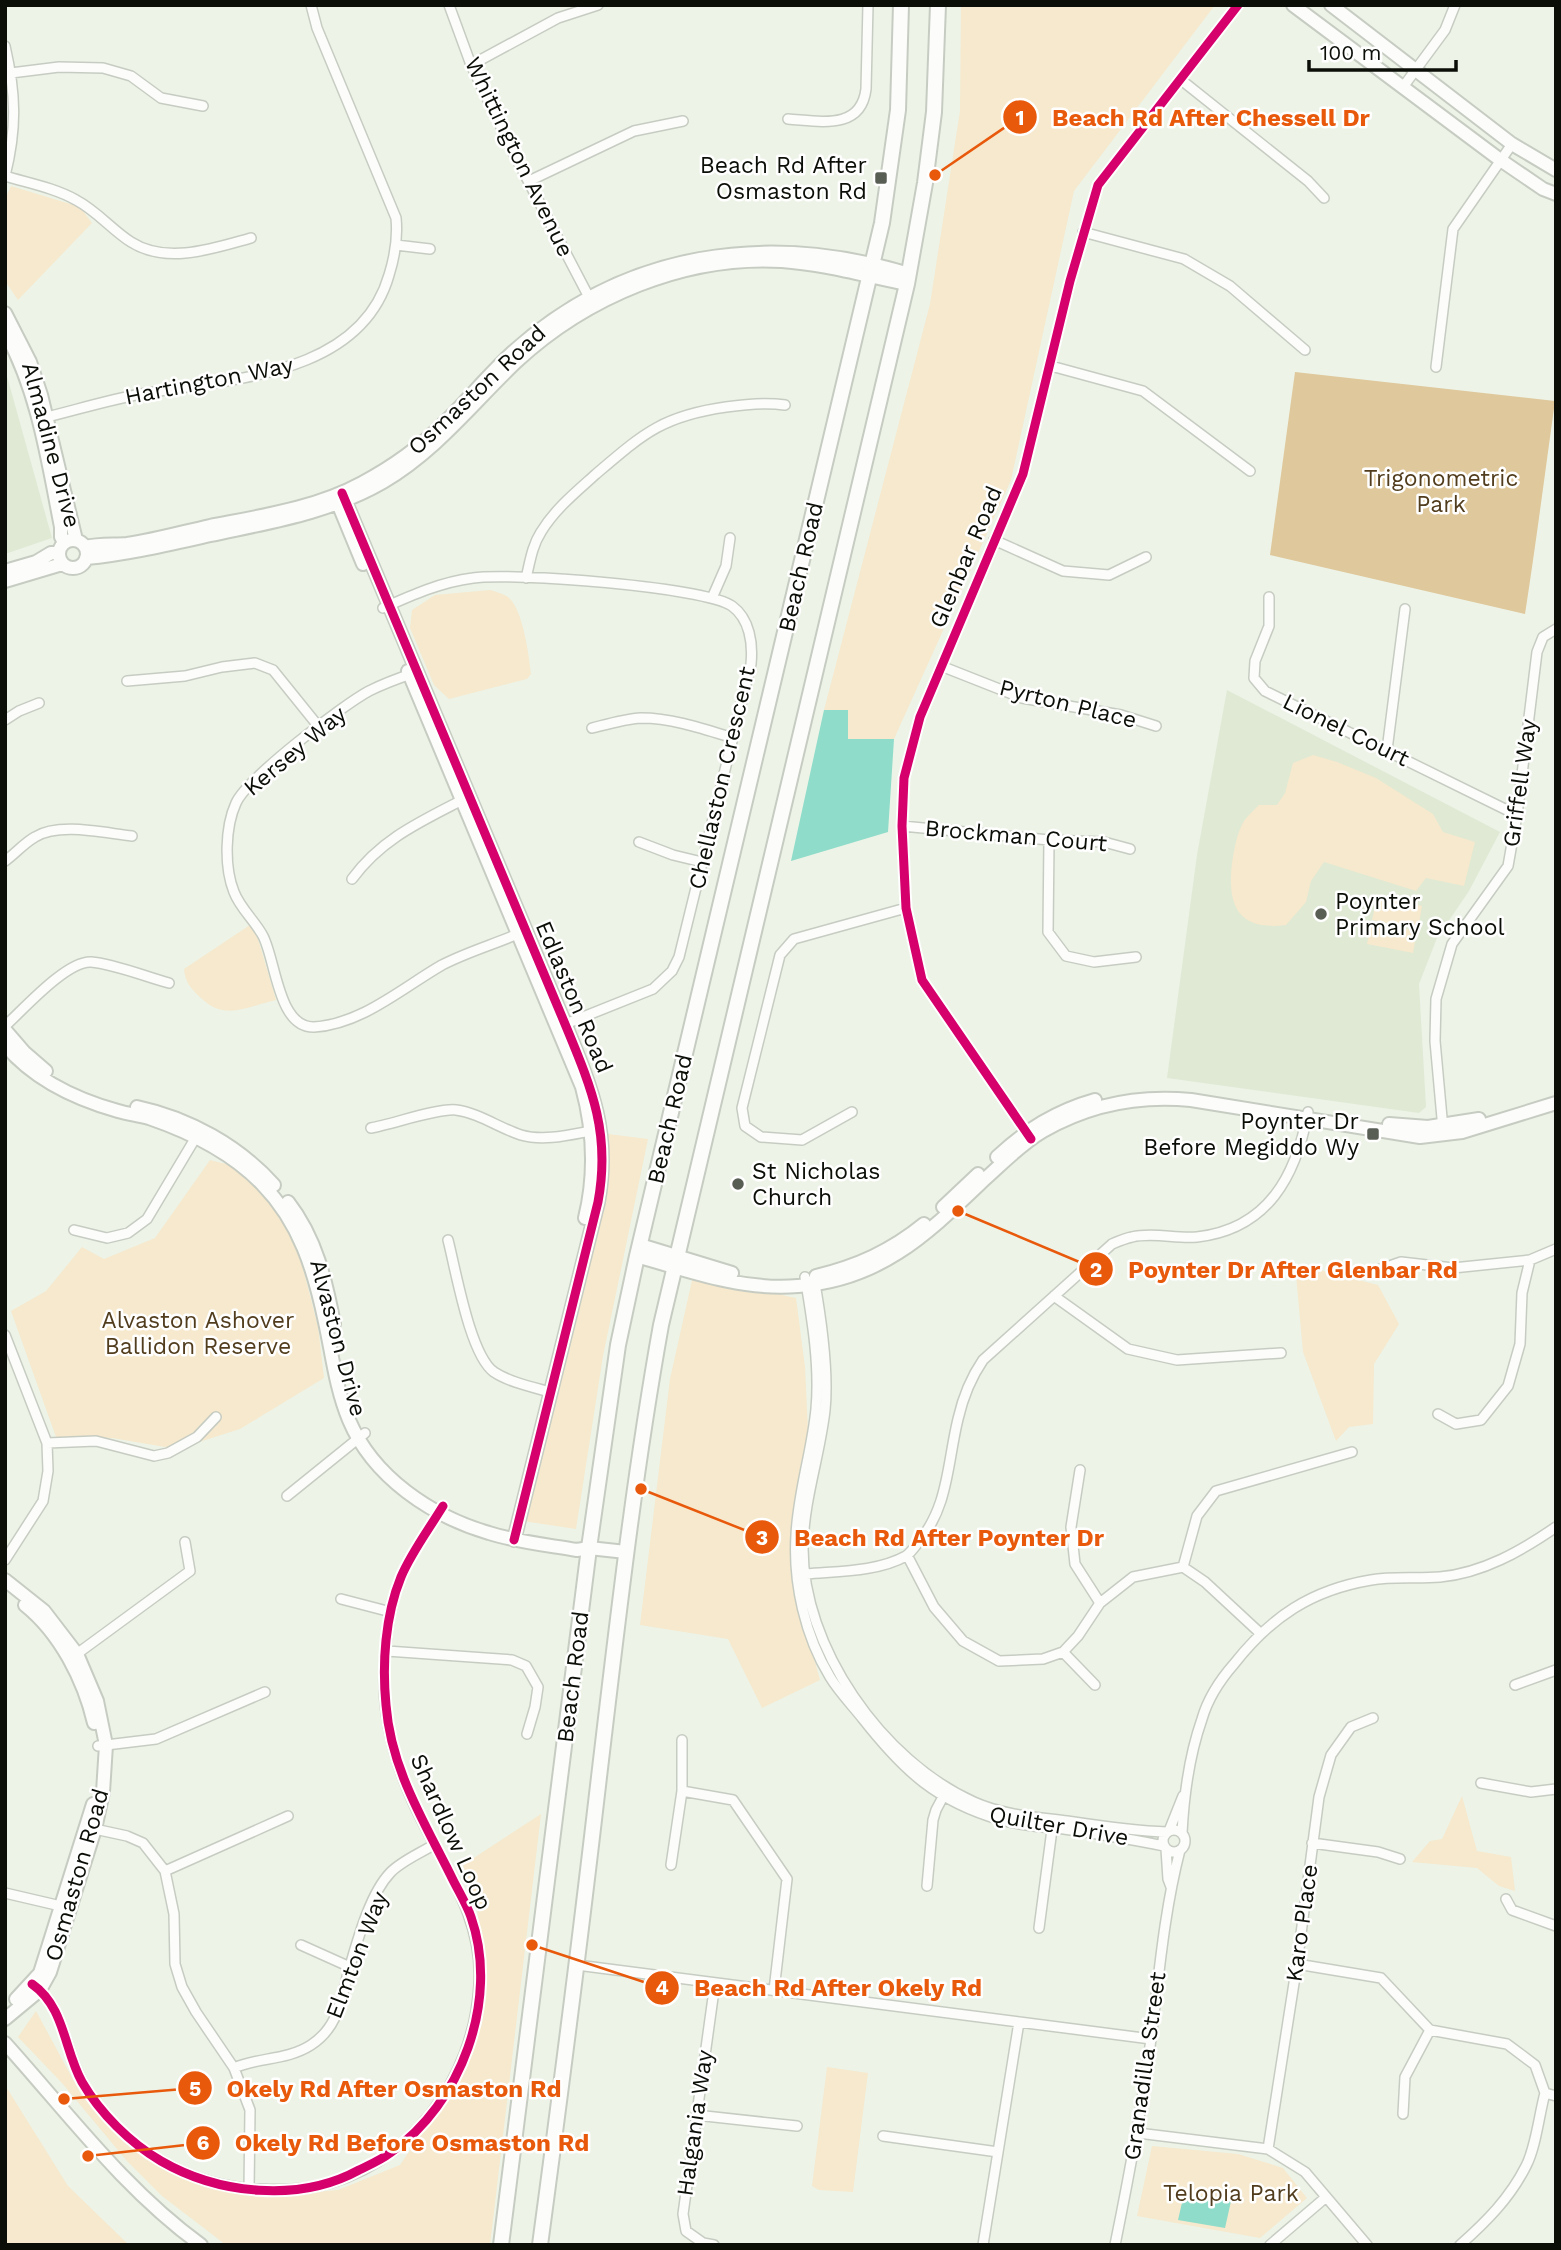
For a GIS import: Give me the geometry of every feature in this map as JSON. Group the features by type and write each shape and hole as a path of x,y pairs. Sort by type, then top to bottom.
{"main road":[{"name":"Beach Road","path":"501,2245 589,1548 618,1345 638,1250 882,223 898,110 901,5"},
{"name":"Beach Road","path":"540,2245 577,1965 626,1552 648,1396 661,1325 908,279 925,183 934,111 938,5"}],"street":[{"name":"Hartington Way","path":"42,418 114,399 292,367 314,358 353,332 380,300 390,273 398,231 391,204 317,28 311,5"},
{"name":"Whittington Avenue","path":"449,5 471,65 591,301"},
{"path":"471,65 558,18 598,5"},
{"path":"788,119 844,119 860,109 865,100 866,89 868,5"},
{"name":"Glenbar Road","path":"1029,1135 922,980 906,908 902,826 904,778 920,717 1023,474 1083,232 1098,185 1238,5"},
{"path":"1293,5 1499,159 1556,194"},
{"path":"1331,5 1511,144 1556,170"},
{"path":"1404,87 1445,30 1455,5"},
{"path":"5,46 15,97 14,133 5,176 66,194 87,206 133,243 151,251 199,251 251,238"},
{"path":"11,73 59,67 103,68 131,76 161,98 203,106"},
{"path":"1180,79 1308,181 1324,198"},
{"path":"529,181 634,131 683,121"},
{"path":"1436,367 1452,229 1511,144"},
{"path":"1083,232 1184,259 1230,286 1305,350"},
{"path":"396,245 430,249"},
{"name":"Osmaston Road","path":"5,571 36,562 51,553 136,551 300,517 340,499 425,441 513,353 567,310 655,279 743,262 796,263 871,270 908,279"},
{"name":"Almadine Drive","path":"6,321 30,362 72,551"},
{"path":"1051,366 1143,391 1250,471"},
{"path":"526,578 539,534 562,504 643,435 671,419 691,413 747,404 785,405"},
{"name":"Edlaston Road","path":"340,499 561,1026 596,1130 590,1198 511,1535"},
{"path":"712,598 726,566 730,538"},
{"path":"994,540 1063,571 1108,575 1146,557"},
{"name":"Osmaston Road","path":"5,581 72,551"},
{"name":"Chellaston Crescent","path":"387,606 435,586 492,576 626,586 712,598 733,606 751,636 751,664 679,957 672,971 653,989 561,1026"},
{"name":"Lionel Court","path":"1269,597 1269,626 1255,661 1254,678 1265,691 1517,815"},
{"path":"1388,750 1405,609"},
{"name":"Griffell Way","path":"1443,1130 1435,1041 1437,999 1452,944 1508,866 1517,815 1536,652 1543,637 1556,629"},
{"path":"127,681 185,676 222,667 256,663 273,670 319,727"},
{"name":"Pyrton Place","path":"941,666 1022,698 1121,715 1156,726"},
{"name":"Kersey Way","path":"413,673 369,691 319,727 244,790 231,817 229,833 229,866 233,891 264,939 292,1019 300,1025 313,1027 352,1017 400,993 425,975 461,956 521,932"},
{"path":"5,720 39,703"},
{"path":"592,728 624,720 653,719 733,737"},
{"path":"352,879 373,853 415,823 465,799"},
{"name":"Brockman Court","path":"902,826 1049,840 1104,842 1130,849"},
{"path":"5,861 34,837 47,832 70,829 132,836"},
{"path":"1049,840 1048,932 1066,956 1094,962 1136,957"},
{"path":"639,842 702,862"},
{"path":"852,1112 802,1140 761,1137 745,1126 742,1108 780,955 794,939 906,908"},
{"path":"5,1028 64,973 81,964 101,964 169,983"},
{"name":"Alvaston Drive","path":"5,1028 34,1062 64,1083 104,1098 161,1113 231,1157 279,1202 299,1236 317,1285 340,1391 349,1419 362,1435 369,1454 400,1486 422,1503 441,1509 466,1525 578,1550 589,1548 626,1552"},
{"name":"Alvaston Drive","path":"5,1045 39,1076 74,1096 198,1134"},
{"path":"638,1250 676,1262 750,1276 810,1281 858,1274 893,1258 914,1244 1029,1135 1106,1104 1140,1099 1191,1100 1307,1116 1420,1137 1556,1094"},
{"path":"1443,1130 1493,1124 1556,1103"},
{"path":"371,1128 445,1110 468,1114 534,1138 596,1130"},
{"path":"806,1574 871,1568 907,1555 929,1531 937,1516 947,1481 957,1423 970,1381 983,1360 1112,1244 1134,1236 1195,1237 1231,1230 1254,1216 1272,1200 1291,1170 1307,1116"},
{"path":"74,1230 107,1238 128,1233 148,1219 198,1134"},
{"path":"448,1240 472,1338 486,1366 496,1374 546,1391"},
{"path":"1378,1270 1401,1262 1453,1268 1530,1260 1556,1249"},
{"path":"1438,1414 1457,1424 1481,1420 1508,1386 1520,1345 1522,1293 1530,1260"},
{"name":"Quilter Drive","path":"810,1281 824,1355 825,1397 821,1437 804,1523 803,1549 818,1631 835,1668 872,1719 907,1760 945,1792"},
{"name":"Quilter Drive","path":"810,1281 817,1406 795,1536 799,1589 807,1625 832,1680 908,1771 945,1792 994,1809 1053,1824 1165,1847"},
{"path":"1054,1296 1128,1349 1177,1360 1281,1353"},
{"path":"5,1335 47,1443 48,1471 43,1501 5,1560"},
{"path":"47,1443 96,1441 155,1456 169,1453 197,1437 216,1417"},
{"path":"287,1496 362,1435"},
{"path":"1183,1567 1197,1516 1216,1491 1352,1452"},
{"path":"1080,1470 1071,1527 1075,1564 1100,1603"},
{"name":"Shardlow Loop","path":"36,1987 54,2007 81,2081 100,2107 139,2147 162,2162 221,2185 284,2190 312,2187 349,2176 390,2154 417,2130 437,2107 461,2065 476,2021 480,1958 471,1917 412,1801 390,1742 384,1674 391,1612 402,1576 441,1509"},
{"path":"1183,1796 1182,1833 1185,1843 1180,1850 1173,1852 1165,1847 1163,1839 1183,1796 1202,1717 1213,1693 1260,1633 1287,1611 1338,1587 1375,1579 1440,1577 1493,1565 1556,1527"},
{"path":"73,1657 190,1571 186,1542"},
{"path":"907,1555 934,1607 963,1641 999,1661 1043,1659 1062,1652 1078,1636 1100,1603 1133,1577 1183,1567 1205,1582 1260,1633"},
{"name":"Osmaston Road","path":"5,1580 44,1611 73,1657 102,1746 91,1828 66,1907 36,1987 5,2019"},
{"name":"Osmaston Road","path":"5,1590 35,1613 73,1657"},
{"path":"341,1599 391,1612"},
{"path":"387,1651 512,1660 526,1665 538,1687 527,1734"},
{"path":"1062,1652 1095,1685"},
{"path":"1515,1685 1556,1671"},
{"path":"102,1746 156,1739 265,1692"},
{"name":"Karo Place","path":"1268,2149 1297,1964 1319,1797 1331,1755 1351,1727 1373,1718"},
{"path":"671,1865 681,1791 682,1740"},
{"path":"1481,1783 1531,1792 1556,1789"},
{"path":"681,1791 733,1800 787,1879 774,1990"},
{"path":"927,1886 933,1820 945,1792"},
{"path":"165,1871 288,1816"},
{"path":"1039,1928 1053,1824"},
{"name":"Quilter Drive","path":"1053,1824 1168,1832"},
{"path":"91,1828 127,1836 143,1843 165,1871 174,1914 174,1964 182,1987 234,2068 250,2110 249,2189"},
{"path":"1168,1832 1177,1830 1182,1833"},
{"path":"1312,1843 1378,1852 1400,1858"},
{"name":"Elmton Way","path":"234,2068 276,2060 310,2045 329,2028 340,2010 350,1967 374,1897 390,1872 435,1844"},
{"name":"Granadilla Street","path":"1165,1847 1171,1887"},
{"name":"Granadilla Street","path":"1115,2245 1138,2133 1171,1887 1180,1850"},
{"path":"5,1893 66,1907"},
{"path":"1506,1899 1512,1910 1556,1926"},
{"path":"302,1945 350,1967"},
{"path":"1297,1964 1381,1979 1430,2030 1507,2044 1535,2065 1545,2093 1527,2164 1506,2198 1485,2223 1460,2245"},
{"path":"577,1965 1151,2039"},
{"name":"Halgania Way","path":"713,2245 703,2243 686,2231 682,2214 715,1983"},
{"name":"Osmaston Road","path":"5,2008 36,1987"},
{"path":"983,2245 1019,2022"},
{"path":"1403,2114 1405,2077 1430,2030"},
{"path":"5,2043 110,2164 167,2218 201,2245"},
{"path":"1545,2093 1556,2096"},
{"path":"696,2115 797,2126"},
{"path":"1138,2133 1268,2149 1305,2172 1367,2245"},
{"path":"883,2136 998,2152"},
{"path":"1270,2245 1325,2197"}],"shaded area":[{"path":"5,369 52,538 5,554"},
{"name":"Poynter Primary School","path":"1227,690 1500,832 1469,891 1437,938 1419,984 1426,1107 1419,1113 1167,1078 1197,855"}],"green space":[{"path":"961,5 1215,5 1074,191 1011,480 894,739 847,739 848,710 824,710 930,304 960,111"},
{"path":"11,186 80,207 92,223 18,300 5,281 5,199"},
{"name":"Trigonometric Park","path":"1295,372 1555,401 1525,614 1270,555"},
{"path":"490,590 506,596 515,605 525,634 531,674 527,679 449,699 434,685 410,628 412,610 435,595"},
{"path":"1313,755 1376,778 1433,814 1443,832 1475,842 1464,886 1426,878 1416,891 1324,862 1311,881 1306,902 1286,925 1257,924 1247,919 1234,903 1232,892 1232,863 1239,830 1259,805 1277,805 1285,793 1293,763"},
{"path":"1377,897 1422,906 1418,929 1372,920"},
{"path":"1372,922 1417,931 1413,953 1367,944"},
{"path":"250,925 258,939 276,1000 245,1009 219,1009 210,1005 191,988 184,969"},
{"path":"608,1134 648,1139 603,1356 576,1529 523,1521 604,1190"},
{"name":"Alvaston Ashover Ballidon Reserve","path":"210,1160 233,1166 277,1204 298,1249 318,1327 324,1378 240,1429 177,1449 112,1438 56,1437 11,1311 46,1291 82,1247 104,1259 155,1238"},
{"path":"1305,1266 1378,1285 1399,1324 1374,1364 1373,1424 1349,1427 1336,1441 1303,1352 1296,1275"},
{"path":"693,1276 796,1298 805,1367 808,1431 792,1539 794,1587 820,1680 762,1708 728,1639 640,1625 670,1379"},
{"path":"1462,1796 1477,1851 1511,1857 1515,1891 1499,1886 1477,1868 1412,1862 1430,1841 1442,1839"},
{"path":"541,1814 490,2245 226,2245 162,2196 127,2161 62,2083 18,2037 36,2011 82,2096 115,2133 184,2178 275,2196 338,2190 400,2165 460,2076 482,2024 486,1968 477,1910 463,1865"},
{"path":"827,2067 868,2073 853,2192 819,2190 812,2186"},
{"path":"5,2085 68,2186 129,2245 5,2245"},
{"name":"Telopia Park","path":"1152,2146 1238,2154 1283,2168 1307,2198 1260,2238 1137,2216"}],"water":[{"path":"824,710 848,710 848,739 894,739 888,832 791,861"},
{"path":"1184,2194 1231,2201 1225,2228 1178,2220"}],"cycle path":[{"path":"1031,1139 922,980 906,908 902,826 904,778 920,717 1023,474 1070,281 1098,185 1238,5"},
{"path":"342,493 574,1047 590,1090 600,1132 602,1154 598,1202 514,1540"},
{"path":"32,1984 43,1994 58,2017 76,2070 89,2094 107,2116 149,2154 183,2172 208,2181 233,2187 285,2190 336,2180 390,2153 415,2132 437,2107 468,2048 477,2015 481,1982 479,1949 471,1917 402,1774 389,1729 384,1673 388,1624 401,1577 443,1506"}],"place":[{"name":"Beach Rd After Chessell Dr","path":"935,175"},
{"name":"Beach Rd After Osmaston Rd","path":"881,178"},
{"name":"Poynter Primary School","path":"1321,914"},
{"name":"Poynter Dr Before Megiddo Wy","path":"1373,1134"},
{"name":"St Nicholas Church","path":"738,1184"},
{"name":"Poynter Dr After Glenbar Rd","path":"958,1211"},
{"name":"Beach Rd After Poynter Dr","path":"641,1489"},
{"name":"Beach Rd After Okely Rd","path":"532,1945"},
{"name":"Okely Rd After Osmaston Rd","path":"64,2099"},
{"name":"Okely Rd Before Osmaston Rd","path":"88,2156"}]}
